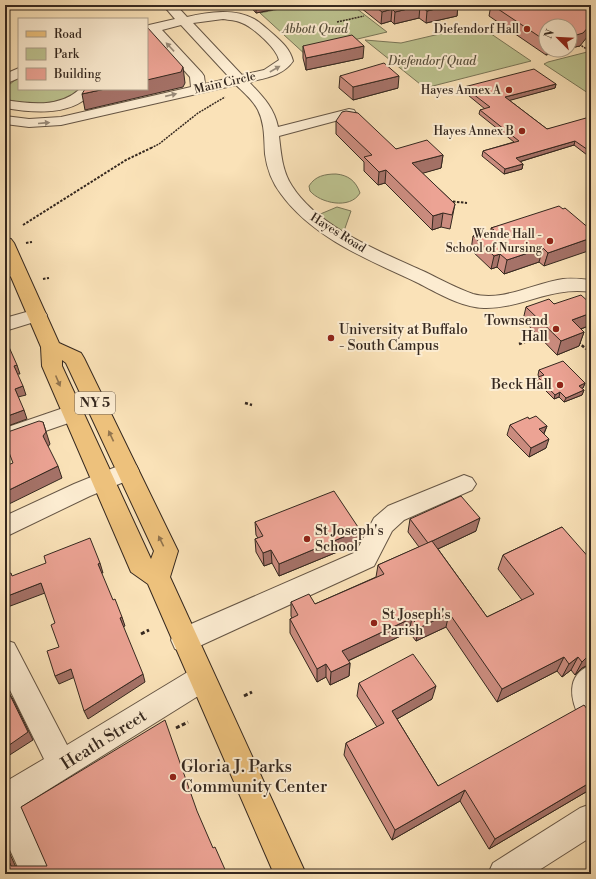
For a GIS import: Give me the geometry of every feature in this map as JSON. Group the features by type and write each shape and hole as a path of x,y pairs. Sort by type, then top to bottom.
{"main road":[{"name":"NY 5","path":"5,243 10,271 37,315 52,347 52,366 140,565 156,577 290,874"},
{"name":"NY 5","path":"52,347 74,358 166,551 156,577"}],"street":[{"name":"Hayes Road","path":"168,5 254,94 266,109 272,132 272,154 278,175 284,186 303,210 320,224 343,239 461,296 477,301 496,302 570,283 591,286"},
{"name":"Main Circle","path":"5,120 29,123 61,121 240,80 269,72 276,69 286,61 283,51 253,24 242,18 215,16 150,29"},
{"path":"150,29 198,76 198,89"},
{"path":"5,80 18,73"},
{"path":"5,104 31,108 52,106 73,100 87,90"},
{"path":"272,132 349,113"},
{"path":"5,325 37,315"},
{"path":"5,437 72,413"},
{"path":"5,527 103,481 128,472"},
{"path":"184,640 365,559 376,540 382,525 396,513 464,484"},
{"path":"5,652 62,766"},
{"name":"Heath Street","path":"5,799 62,766 201,679"},
{"path":"5,804 37,874"},
{"path":"504,874 591,819"}],"path":[{"path":"337,22 364,16"},
{"path":"578,43 588,50 591,46"},
{"path":"23,225 126,160 159,144 198,113 224,98"},
{"path":"445,200 467,203"},
{"path":"26,243 32,242"},
{"path":"44,279 50,278"},
{"path":"519,344 539,337"},
{"path":"575,338 586,349"},
{"path":"244,403 252,405"},
{"path":"141,634 149,630"},
{"path":"244,696 252,692"},
{"path":"176,728 188,722"}],"green space":[{"name":"Abbott Quad","path":"299,5 302,8 314,5 352,5 387,32 349,41 307,56 260,13"},
{"name":"Diefendorf Quad","path":"478,25 531,61 425,88 365,40 401,43"},
{"path":"591,51 591,95 544,64 564,58 578,58 578,54"},
{"path":"18,78 18,90 80,90 75,94 55,102 38,104 5,99 5,88"},
{"path":"328,174 348,177 354,182 360,193 355,198 349,202 335,203 321,199 310,191 309,186 317,178"},
{"path":"337,207 351,211 344,231 340,231 318,215"}],"building":[{"path":"373,5 452,5 427,11 420,6 395,12 392,9 382,12"},
{"path":"492,5 591,6 591,24 583,33 578,35 578,18 538,18 538,36"},
{"path":"148,28 183,67 181,72 148,80"},
{"path":"352,35 364,46 306,58 303,46"},
{"path":"384,63 399,76 353,87 340,76"},
{"path":"534,69 556,84 505,97 547,129 586,118 591,122 591,152 575,141 516,158 523,164 505,169 483,151 519,141 480,110 490,107 464,87"},
{"path":"84,90 100,90 82,94"},
{"path":"346,111 358,113 396,149 427,140 443,155 412,163 455,204 452,215 443,213 433,216 386,170 379,172 364,157 372,155 336,121 342,112"},
{"path":"559,206 563,209 565,208 591,230 591,238 548,253 543,248 507,260 500,254 494,256 473,236 494,230 491,228"},
{"path":"581,295 591,304 591,313 572,320 584,332 561,341 526,307 549,299 554,304"},
{"path":"9,347 17,365 14,366 23,386 15,389 24,410 5,417 5,348"},
{"name":"Beck Hall","path":"563,361 585,383 579,386 584,390 566,398 560,392 555,395 538,377 544,375 539,370"},
{"path":"536,416 547,426 539,429 549,439 531,448 510,425 528,417 529,419"},
{"path":"39,421 43,422 46,432 43,436 58,466 5,492 5,466 13,463 5,442 5,433"},
{"name":"St Joseph's School","path":"334,491 360,530 279,564 271,550 263,553 255,539 263,536 255,522"},
{"path":"461,496 480,518 428,543 410,519"},
{"path":"562,527 591,560 591,640 587,643 591,647 591,654 582,662 578,657 569,664 564,657 502,689 449,613 419,628 412,618 342,651 350,663 331,672 326,664 317,669 290,619 298,615 291,602 309,594 315,604 384,574 378,565 432,541 487,617 534,594 503,555"},
{"path":"90,538 100,563 98,564 113,600 115,599 122,617 120,618 143,674 84,711 71,669 55,676 47,651 59,647 51,625 55,623 41,583 5,597 5,575 11,573 12,576 46,563 44,556"},
{"path":"413,654 436,686 392,711 438,786 584,705 591,714 591,782 495,839 465,790 395,830 346,743 384,723 359,683"},
{"path":"9,693 28,732 5,748 5,696"},
{"path":"165,720 197,811 213,848 215,847 227,874 5,874 5,852 11,866 47,866 21,807"}],"place":[{"name":"Diefendorf Hall","path":"527,29"},
{"name":"Hayes Annex A","path":"509,90"},
{"name":"Hayes Annex B","path":"522,131"},
{"name":"Wende Hall - School of Nursing","path":"550,241"},
{"name":"Townsend Hall","path":"556,329"},
{"name":"University at Buffalo - South Campus","path":"331,338"},
{"name":"Beck Hall","path":"560,385"},
{"name":"St Joseph's School","path":"307,539"},
{"name":"St Joseph's Parish","path":"374,623"},
{"name":"Gloria J. Parks Community Center","path":"173,777"}]}
